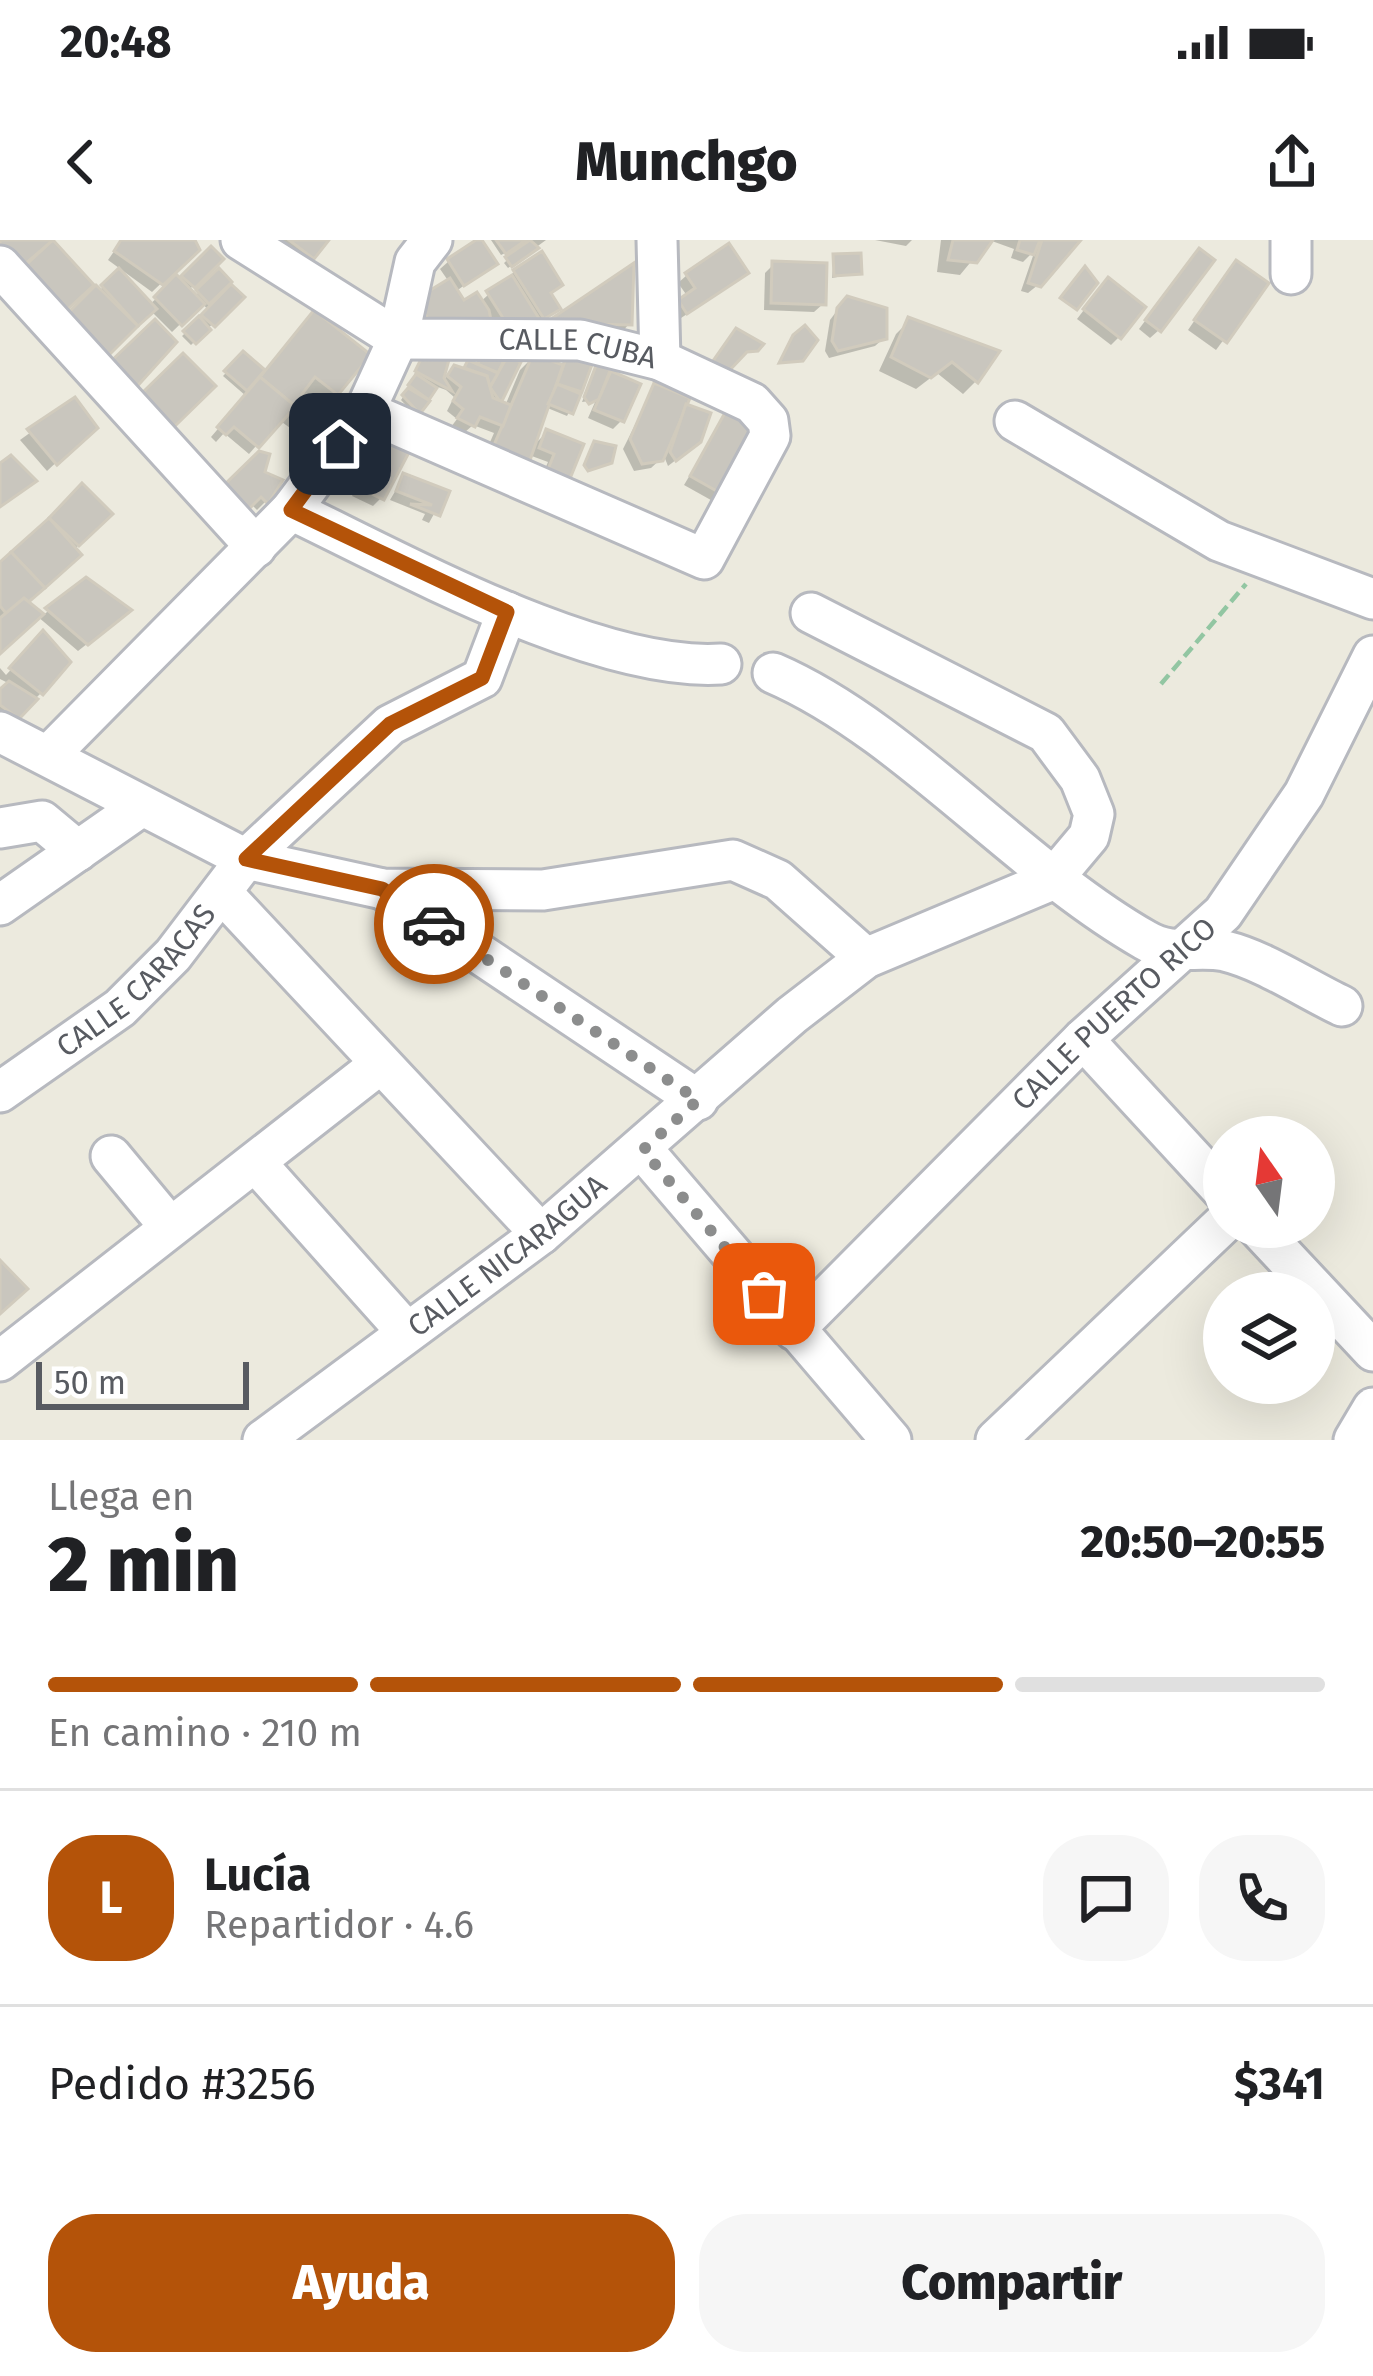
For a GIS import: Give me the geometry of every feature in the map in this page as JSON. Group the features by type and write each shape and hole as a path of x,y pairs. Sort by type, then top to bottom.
{"street":[{"path":"242,240 398,339"},
{"path":"50,754 291,510 365,411 398,339 415,262 432,240"},
{"path":"657,240 660,360"},
{"path":"0,266 256,547"},
{"name":"CALLE CUBA","path":"365,411 704,559 770,436 768,421 752,403 660,360 580,340 398,339"},
{"path":"1015,421 1179,519 1265,561 1373,599"},
{"path":"291,510 507,612 651,660 721,664"},
{"name":"CALLE CARACAS","path":"0,1093 120,1008 223,894 246,859 390,724 482,678 507,612"},
{"path":"811,614 1046,733 1065,754 1094,814 1089,836 1052,880"},
{"name":"CALLE PUERTO RICO","path":"794,1330 1083,1039 1222,913 1304,794 1373,656"},
{"path":"773,673 877,738 1052,880 1149,943 1179,953 1225,951 1342,1006"},
{"path":"0,733 50,754 139,808 246,859 382,889 543,890 733,860 778,880 866,958"},
{"path":"0,905 139,808"},
{"path":"0,828 41,821 78,851"},
{"name":"CALLE NICARAGUA","path":"263,1440 405,1330 541,1234 643,1150 792,1015 866,958 1052,880"},
{"path":"382,889 698,1100"},
{"path":"223,894 541,1234"},
{"path":"1083,1039 1203,1169"},
{"path":"0,1361 380,1065"},
{"path":"643,1150 890,1440"},
{"path":"111,1156 170,1227"},
{"path":"256,1163 405,1330"},
{"path":"996,1440 1203,1242"},
{"path":"1277,1248 1373,1351"}],"path":[{"path":"1161,684 1265,561"}],"building":[{"path":"0,240 53,240 17,271 0,253"},
{"path":"53,240 94,285 58,318 17,273"},
{"path":"121,240 195,240 200,250 163,285 114,251"},
{"path":"289,240 329,240 314,259"},
{"path":"482,240 498,264 464,286 447,259"},
{"path":"496,240 526,240 506,254"},
{"path":"530,240 539,248 512,267 505,257"},
{"path":"953,240 993,240 977,263 948,260"},
{"path":"1020,240 1040,240 1034,255 1017,250"},
{"path":"1042,240 1081,240 1041,287 1028,283"},
{"path":"729,243 749,273 687,314 678,300 695,288 685,273"},
{"path":"211,246 224,259 195,288 181,276"},
{"path":"1199,248 1215,260 1161,332 1145,320"},
{"path":"542,251 563,285 551,293 561,309 544,319 513,270"},
{"path":"861,253 862,274 834,276 833,254"},
{"path":"1236,260 1269,283 1227,343 1194,320"},
{"path":"772,261 827,263 826,305 771,303"},
{"path":"634,263 632,325 545,323"},
{"path":"1085,266 1098,283 1077,310 1060,298"},
{"path":"119,268 157,309 138,326 101,285"},
{"path":"219,268 232,282 209,304 196,290"},
{"path":"176,274 205,304 182,326 154,297"},
{"path":"512,275 540,320 510,329 486,291"},
{"path":"1108,277 1146,307 1121,339 1083,309"},
{"path":"450,278 464,300 477,292 491,320 462,338 434,329 425,314 424,294"},
{"path":"231,284 245,297 215,327 201,315"},
{"path":"96,285 138,326 104,360 62,319"},
{"path":"847,296 887,308 887,339 838,351 832,341 837,308"},
{"path":"314,310 371,355 338,395 315,377 302,394 332,417 322,429 260,377"},
{"path":"199,316 211,330 196,344 183,331"},
{"path":"908,317 1000,351 978,383 952,362 931,378 891,357"},
{"path":"155,319 177,342 132,392 106,366"},
{"path":"805,325 818,340 803,361 779,363 793,335"},
{"path":"736,328 764,344 758,351 747,352 728,372 713,361"},
{"path":"569,350 594,359 582,392 557,384"},
{"path":"243,351 265,370 247,391 224,371"},
{"path":"183,353 216,386 174,427 141,394"},
{"path":"424,353 450,356 444,378 452,391 415,371"},
{"path":"485,353 507,354 498,373 477,364"},
{"path":"533,354 563,365 528,466 491,452"},
{"path":"507,357 521,362 501,403 490,387"},
{"path":"468,360 498,373 490,387 487,376 464,368"},
{"path":"597,363 611,368 599,399 589,404 584,397"},
{"path":"454,365 487,376 493,398 511,405 503,426 480,417 475,427 457,418 463,409 453,401 461,387 447,376"},
{"path":"611,371 641,384 624,422 594,410"},
{"path":"416,374 437,388 429,400 408,385"},
{"path":"260,377 306,415 299,423 289,414 259,448 234,427 226,435 217,427"},
{"path":"654,383 690,398 663,461 642,464 630,439"},
{"path":"557,384 581,394 573,414 548,404"},
{"path":"408,388 430,401 420,414 402,395"},
{"path":"75,397 98,428 57,465 27,429"},
{"path":"686,404 711,413 701,442 676,461 670,452"},
{"path":"727,409 765,431 729,498 690,476"},
{"path":"390,425 416,439 384,500 358,487"},
{"path":"546,429 584,444 567,486 545,477 554,454 539,448"},
{"path":"594,441 616,446 612,463 588,471 584,465"},
{"path":"259,451 270,454 265,472 283,480 268,504 261,497 246,512 221,488"},
{"path":"11,455 37,481 0,507 0,463"},
{"path":"403,473 450,491 440,516 410,504 432,505 396,491"},
{"path":"82,483 113,514 79,546 49,518"},
{"path":"49,518 82,555 45,588 11,552"},
{"path":"11,552 45,588 10,618 0,606 0,562"},
{"path":"86,577 132,610 88,645 45,608"},
{"path":"24,598 44,614 0,654 0,618"},
{"path":"43,630 71,662 43,695 9,668"},
{"path":"9,681 38,699 19,719 0,705 0,689"},
{"path":"0,1260 28,1289 0,1314"}],"way so far":[{"path":"434,924 698,1100 643,1150 764,1294"}],"route":[{"path":"340,444 291,510 507,612 482,678 390,724 246,859 382,889 434,924"}]}
